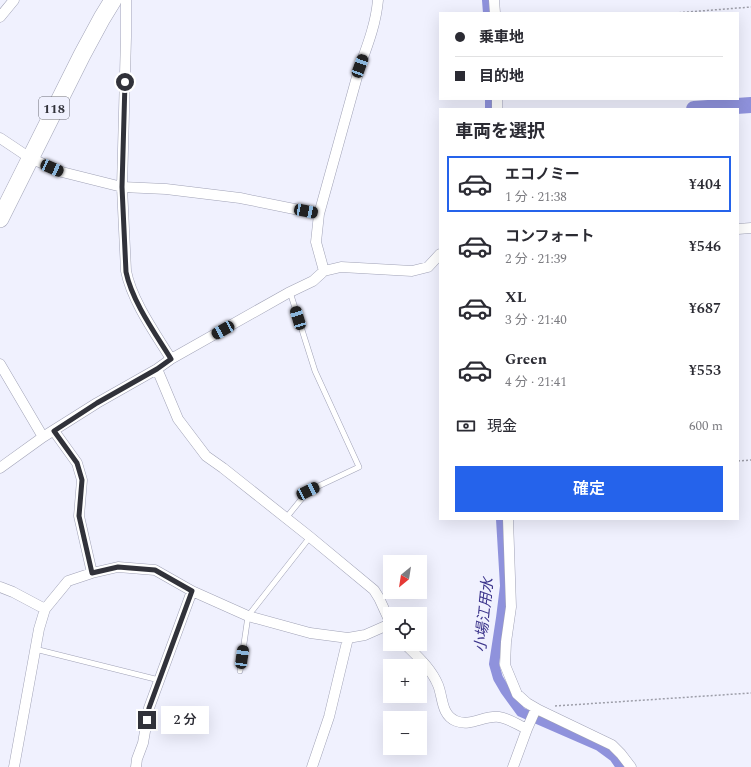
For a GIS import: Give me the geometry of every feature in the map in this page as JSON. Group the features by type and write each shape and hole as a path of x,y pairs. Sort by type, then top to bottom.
{"highway":[{"name":"118","path":"0,219 82,55 113,0"}],"street":[{"path":"0,17 14,0"},
{"path":"126,0 122,187 126,272 128,283 135,298 171,359"},
{"path":"324,271 316,242 319,214 360,66 375,22 378,0"},
{"path":"494,0 495,12"},
{"path":"0,138 30,158 62,172 122,187 166,189 240,198 319,214"},
{"path":"739,229 751,228"},
{"path":"0,468 43,437 97,403 157,369 171,359 290,292 313,281 324,271 342,267 412,271 428,267 439,255"},
{"path":"0,364 43,437"},
{"path":"157,369 178,418 206,456 310,537 374,590 383,607"},
{"path":"54,431 77,463 82,480 79,516 92,573"},
{"path":"508,520 511,607 506,642 505,664 517,694 537,711 612,745 622,754 631,767"},
{"path":"14,767 39,629 45,609 68,581 92,573 118,567 155,570 192,591 248,616 310,632 348,638 365,635 383,626"},
{"path":"0,587 13,592 45,609"},
{"path":"136,767 137,758 143,743 149,708 192,591"},
{"path":"312,767 329,717 348,638"},
{"path":"412,651 432,674 438,685 443,708 455,721 465,724 488,717 499,717 528,727"},
{"path":"513,767 528,727 537,711"}],"lane":[{"path":"286,518 308,491 359,467 315,371 290,292"},
{"path":"240,671 248,616 310,537"},
{"path":"35,649 159,680"}],"path":[{"path":"688,12 751,7"},
{"path":"739,461 751,460"},
{"path":"537,711 551,707 751,693"}],"waterway":[{"name":"小場江用水","path":"487,0 488,12"},
{"name":"小場江用水","path":"490,100 490,108"},
{"path":"708,108 751,105"},
{"name":"小場江用水","path":"501,520 505,586 494,664 498,678 521,712 599,746 614,757 621,767"}],"route":[{"path":"125,82 122,187 126,272 128,283 135,298 171,359 157,369 97,403 54,431 77,463 82,480 79,516 92,573 118,567 155,570 192,591 149,708 147,720"}]}
